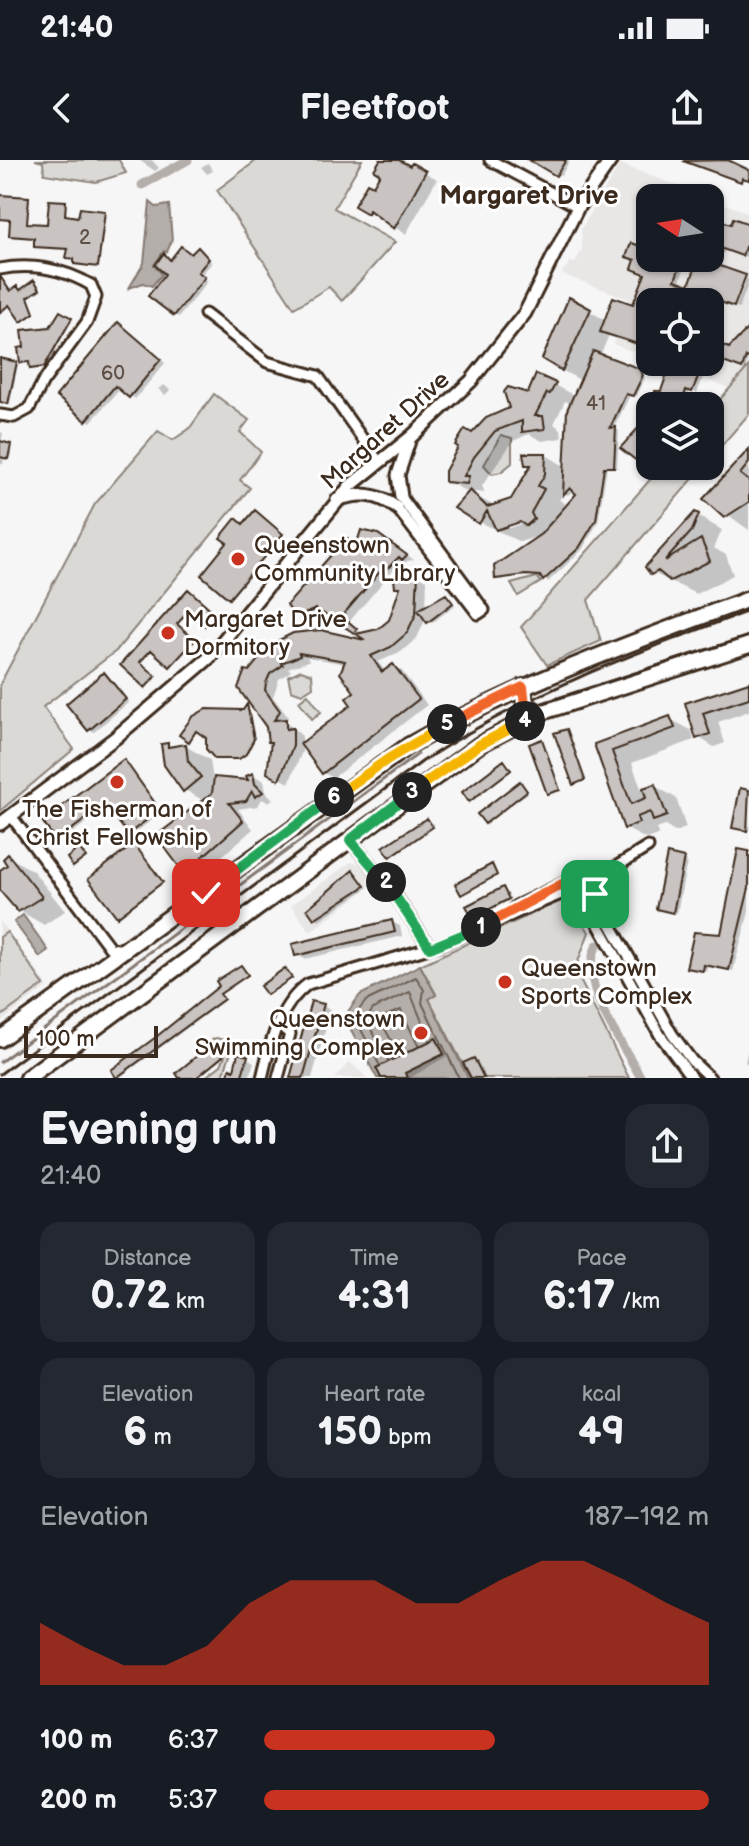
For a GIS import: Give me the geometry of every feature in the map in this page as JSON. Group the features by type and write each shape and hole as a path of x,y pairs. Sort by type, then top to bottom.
{"main road":[{"path":"0,1039 388,759 480,706 749,599"},
{"path":"27,1078 479,745 539,713 749,645"},
{"path":"523,687 525,704 539,713"}],"street":[{"path":"490,160 578,207"},
{"name":"Margaret Drive","path":"0,824 115,738 209,658 337,500 460,392 511,333 540,289 578,207 606,163"},
{"path":"0,269 20,265 50,269 81,279 95,291 87,322 43,382 29,409 14,417 0,415"},
{"path":"205,314 267,362 318,376 379,462"},
{"path":"337,500 353,495 369,495 399,502 484,610 478,614 399,502 398,475 411,437"},
{"path":"11,816 110,948 126,950"},
{"path":"350,840 384,879 430,948"},
{"path":"581,893 587,882 648,847"},
{"path":"510,914 516,906 568,881 587,882"},
{"path":"587,882 672,1034 692,1061 710,1078"},
{"path":"262,1078 278,1024 298,992 320,977 430,948 568,891 581,893"},
{"path":"581,893 660,1035 692,1078"},
{"path":"105,964 110,948"},
{"path":"278,1024 290,1034 278,1078"}],"shaded area":[{"path":"35,160 119,160 126,173 96,182 44,174 43,162"},
{"path":"257,160 362,160 334,208 395,242 342,301 329,287 294,308 217,190"},
{"path":"620,164 673,184 636,184 636,272 724,272 724,203 749,213 749,366 729,388 697,376 724,376 724,288 636,288 636,353 613,344 629,299 561,274 570,262 575,263 582,250 581,229"},
{"path":"749,366 749,414 724,443 724,395"},
{"path":"214,394 249,420 240,432 261,452 240,480 250,488 116,651 43,707 74,749 0,811 0,684 95,504 158,431 173,440 189,429"},
{"path":"501,435 512,438 512,463 501,472 492,474 484,465"},
{"path":"650,480 692,480 588,600 601,641 547,665 521,627"},
{"path":"537,577 541,582 518,596 511,584"},
{"path":"301,670 312,674 313,687 302,694 291,690 288,676"},
{"path":"308,694 321,712 312,719 299,701"},
{"path":"351,862 362,865 376,882 310,932 291,905"},
{"name":"Queenstown Sports Complex","path":"567,898 589,932 575,970 629,1078 470,1078 429,999 436,994 420,965"},
{"path":"0,921 48,986 0,1023"},
{"path":"7,932 44,985 0,1017 0,937"},
{"path":"216,1038 234,1043 222,1078 204,1078 221,1065 225,1056 212,1040"},
{"path":"350,1062 367,1078 335,1078"}],"water":[{"path":"150,202 156,207 169,205 172,240 167,252 164,251 154,265 162,274 152,286 143,283 129,288 144,263"},
{"path":"23,915 48,950 40,957 14,922"},
{"name":"Queenstown Swimming Complex","path":"420,965 436,995 429,999 468,1078 377,1078 344,1017 360,995"}],"building":[{"path":"380,160 399,160 410,166 412,163 426,171 394,229 369,210 368,214 354,206 367,183 373,186 380,174 374,170"},
{"path":"529,160 566,160 556,176"},
{"path":"728,160 749,170 749,180 742,178 741,182 683,161"},
{"path":"0,195 29,197 27,223 47,224 49,200 66,201 65,215 78,217 80,208 105,211 98,267 74,264 74,259 66,258 68,249 34,247 34,238 9,236 10,220 0,219"},
{"path":"733,218 749,224 749,248 745,247 742,256 724,249 724,222 731,224"},
{"path":"631,243 636,244 636,271 632,269 635,260 626,257"},
{"path":"181,246 191,254 198,247 209,259 198,272 205,277 174,316 148,296 165,274 155,265 164,253 170,260"},
{"path":"724,267 746,275 734,307 724,303 724,288 639,288 645,274 640,272 678,272 675,280 689,285 694,272 724,272"},
{"path":"0,276 10,291 17,286 20,290 34,280 40,289 28,297 34,313 21,322 9,305 0,312"},
{"path":"636,296 636,344 600,332 613,297 633,304"},
{"path":"569,297 591,309 562,371 542,359"},
{"path":"60,311 72,318 44,367 30,369 29,362 20,363 18,348 24,347 22,330 50,327"},
{"path":"118,322 161,359 129,398 115,386 86,421 56,396"},
{"path":"749,327 749,358 746,357 742,369 724,362 724,346 729,348"},
{"path":"593,351 636,367 636,376 643,376 633,396 626,394 610,428 616,427 614,467 604,467 596,520 579,548 543,581 540,576 526,575 495,579 494,566 541,534 576,494 570,488 563,495 567,410"},
{"path":"0,358 17,362 8,404 0,402"},
{"path":"536,374 556,383 535,416 543,416 545,429 522,432 522,421 495,431 474,457 464,476 469,476 467,484 445,482 445,471 465,429 472,433 486,418 509,408 504,392 508,387 528,393"},
{"path":"666,376 698,376 692,392 655,392 661,391"},
{"path":"636,430 636,460 620,448"},
{"path":"0,441 11,444 8,459 0,457"},
{"path":"749,449 749,463 740,474 749,481 749,502 724,518 703,499 724,480 724,476"},
{"path":"523,453 546,453 545,474 538,486 544,489 531,513 534,519 526,526 520,522 496,530 487,511 479,524 454,508 470,490 487,507 511,499 531,465 525,465"},
{"name":"Queenstown Community Library","path":"255,510 283,534 229,599 201,575 227,543 220,538 236,518 243,524"},
{"path":"695,512 699,514 692,531 665,561 701,539 710,561 670,581 658,571 651,575 645,567"},
{"path":"361,530 378,534 407,555 402,560 399,557 387,569 384,567 342,616 357,629 354,633 316,609 302,615 290,610 287,605 346,538 356,546"},
{"path":"418,573 416,614 407,633 391,647 371,656 382,672 393,664 419,699 322,774 300,744 351,705 346,698 354,692 340,673 345,661 299,653 300,656 281,663 283,665 270,674 266,683 265,690 280,711 274,720 286,719 286,729 293,728 293,746 279,780 267,773 271,742 268,742 266,727 238,688 245,670 249,671 271,644 293,633 321,630 365,640 356,634 378,629 389,620 400,587 395,587 394,579"},
{"name":"Margaret Drive Dormitory","path":"188,589 216,614 205,626 189,611 177,624 195,640 170,667 151,650 140,662 156,676 145,688 120,665"},
{"path":"446,594 453,603 427,623 418,610"},
{"path":"104,672 126,699 88,731 66,704"},
{"path":"749,682 749,698 703,713 710,734 696,739 685,703"},
{"path":"247,704 254,739 246,754 239,759 215,759 206,749 206,738 196,731 189,742 179,735 192,717 206,709 243,710"},
{"path":"670,716 675,728 612,751 631,804 646,798 643,788 655,784 667,816 653,821 650,812 637,817 639,823 624,829 594,744"},
{"path":"567,729 585,780 573,785 554,733"},
{"path":"542,739 560,790 547,794 529,744"},
{"path":"168,743 168,747 186,744 188,761 201,777 183,792 164,765 161,744"},
{"name":"The Fisherman of Christ Fellowship","path":"124,759 160,810 128,834 105,805 56,841 42,821"},
{"path":"504,760 511,770 469,802 462,792"},
{"path":"253,773 255,784 263,792 255,797 252,791 246,801 229,803 243,821 184,873 156,836 212,793 214,777 248,780 246,776"},
{"path":"520,781 527,791 485,824 477,814"},
{"path":"740,788 749,790 747,831 732,828"},
{"path":"427,818 433,827 390,857 383,847"},
{"path":"134,844 163,882 117,917 88,879"},
{"path":"79,848 86,857 73,867 67,858"},
{"path":"738,849 749,851 749,888 729,970 704,965 703,971 686,968 694,932 721,934"},
{"path":"8,854 42,897 18,912 0,891 0,870 7,865 3,859"},
{"path":"667,854 684,858 673,913 656,909"},
{"path":"492,864 497,875 461,895 455,884"},
{"path":"353,870 365,886 314,919 307,909"},
{"path":"503,887 509,899 473,918 466,906"},
{"path":"392,920 395,932 295,956 292,944"},
{"path":"241,965 248,975 220,994 224,999 116,1078 111,1070 219,986 216,981"},
{"path":"285,968 292,978 267,995 260,986"},
{"path":"311,1001 324,1004 303,1078 290,1078"},
{"path":"436,1038 444,1054 405,1073 407,1078 381,1078 376,1068"},
{"path":"213,1043 223,1056 196,1078 179,1078 176,1073"},
{"path":"238,1053 248,1056 241,1078 227,1078 230,1068 234,1070"},
{"path":"474,1058 484,1078 471,1078 463,1063"}],"waterway":[{"path":"142,185 188,160"},
{"path":"0,1062 418,754"},
{"path":"597,945 592,961 597,995 641,1078"}],"railway":[{"path":"0,1074 423,761 502,714 582,676 749,611"},
{"path":"544,703 749,636"}],"place":[{"name":"Queenstown Community Library","path":"238,559"},
{"name":"Margaret Drive Dormitory","path":"168,633"},
{"name":"The Fisherman of Christ Fellowship","path":"117,782"},
{"name":"Queenstown Sports Complex","path":"505,982"},
{"name":"Queenstown Swimming Complex","path":"421,1033"}],"district":[{"name":"Margaret Drive","path":"529,195"}],"route":[{"path":"206,893 388,759 480,706 523,687 525,704 539,713 479,745 350,840 384,879 430,948 510,914 516,906 568,881 576,879 587,882 595,894"}]}
